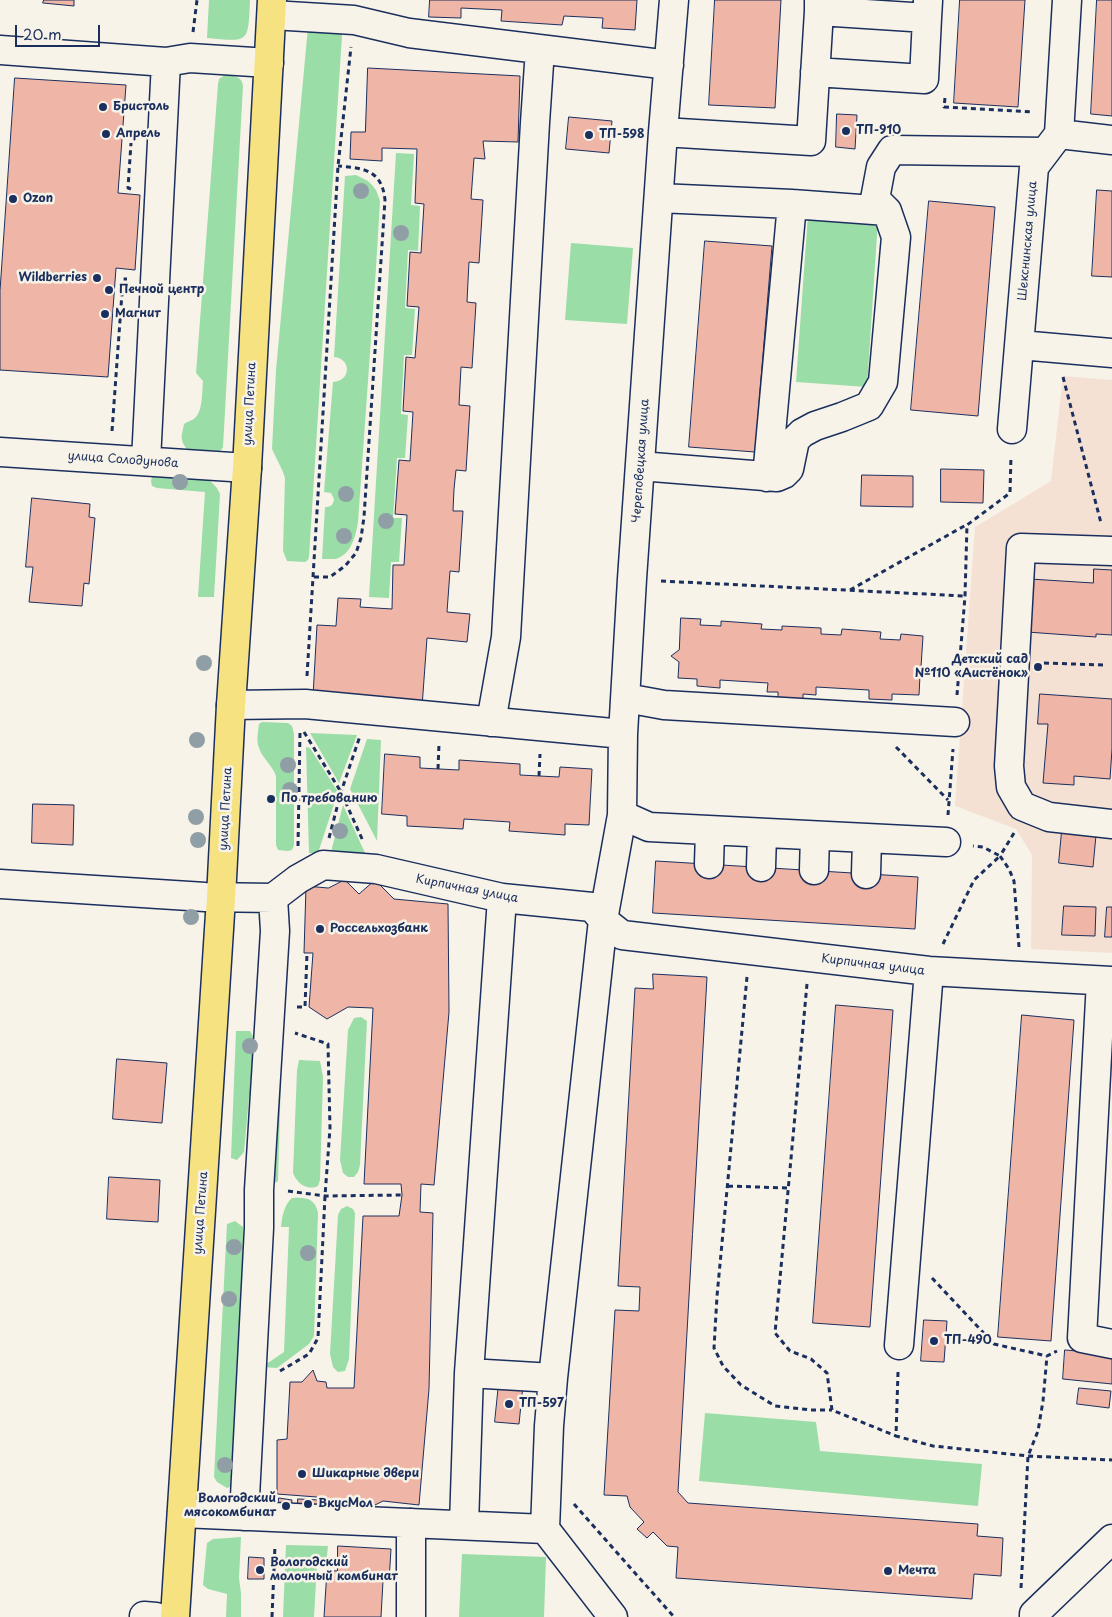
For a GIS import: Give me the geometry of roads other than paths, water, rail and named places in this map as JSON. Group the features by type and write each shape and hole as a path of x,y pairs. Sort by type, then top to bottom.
{"main road":[{"name":"улица Петина","path":"175,1617 247,468 272,8"}],"street":[{"name":"Череповецкая улица","path":"545,1529 553,1378 603,920 622,815 623,734 632,579 674,0"},
{"name":"Шекснинская улица","path":"1012,429 1034,167 1052,143 1066,0"},
{"path":"663,132 811,141 815,72 819,6 928,9 924,79 815,72"},
{"path":"272,8 354,20 409,33 669,65"},
{"path":"491,722 506,638 534,123 540,49"},
{"path":"0,50 166,62 190,58 269,63"},
{"path":"146,462 166,62"},
{"path":"640,466 777,477 789,469 795,440 802,433 815,426 869,406 884,382 896,237 887,210 875,199 882,167 892,150 1112,140"},
{"path":"659,198 887,210"},
{"path":"766,477 792,204"},
{"path":"1020,345 1112,353"},
{"name":"улица Солодунова","path":"0,452 247,468"},
{"path":"1110,551 1021,548 1009,766 1011,787 1022,806 1049,817 1112,824"},
{"path":"626,698 664,705 955,722"},
{"path":"231,705 305,704 623,734"},
{"path":"622,815 649,827 946,842"},
{"path":"709,864 710,831"},
{"path":"761,867 762,834"},
{"path":"814,870 815,836"},
{"path":"866,874 867,839"},
{"name":"Кирпичная улица","path":"273,898 298,879 323,865 376,869 502,898 592,907 603,920 622,935 929,971 1106,981"},
{"path":"0,884 221,898 273,898 275,931 259,1190 256,1516"},
{"path":"464,1525 469,1373 502,898"},
{"path":"899,1345 929,971"},
{"path":"1106,981 1082,1338 1112,1344"},
{"path":"469,1373 553,1378"},
{"path":"182,1513 545,1529 613,1617"},
{"path":"411,1523 411,1617"},
{"path":"1034,1615 1112,1539"}],"place":[{"name":"Бристоль","path":"103,107"},
{"name":"ТП-910","path":"846,131"},
{"name":"Апрель","path":"106,134"},
{"name":"ТП-598","path":"589,135"},
{"name":"Ozon","path":"13,199"},
{"name":"Wildberries","path":"97,278"},
{"name":"Печной центр","path":"109,290"},
{"name":"Магнит","path":"105,314"},
{"name":"Детский сад №110 «Аистёнок»","path":"1038,667"},
{"name":"По требованию","path":"271,799"},
{"name":"Россельхозбанк","path":"320,929"},
{"name":"ТП-490","path":"934,1341"},
{"name":"ТП-597","path":"509,1404"},
{"name":"Шикарные двери","path":"302,1474"},
{"name":"ВкусМол","path":"308,1504"},
{"name":"Вологодский мясокомбинат","path":"286,1506"},
{"name":"Вологодский молочный комбинат","path":"260,1570"},
{"name":"Мечта","path":"888,1571"}]}
